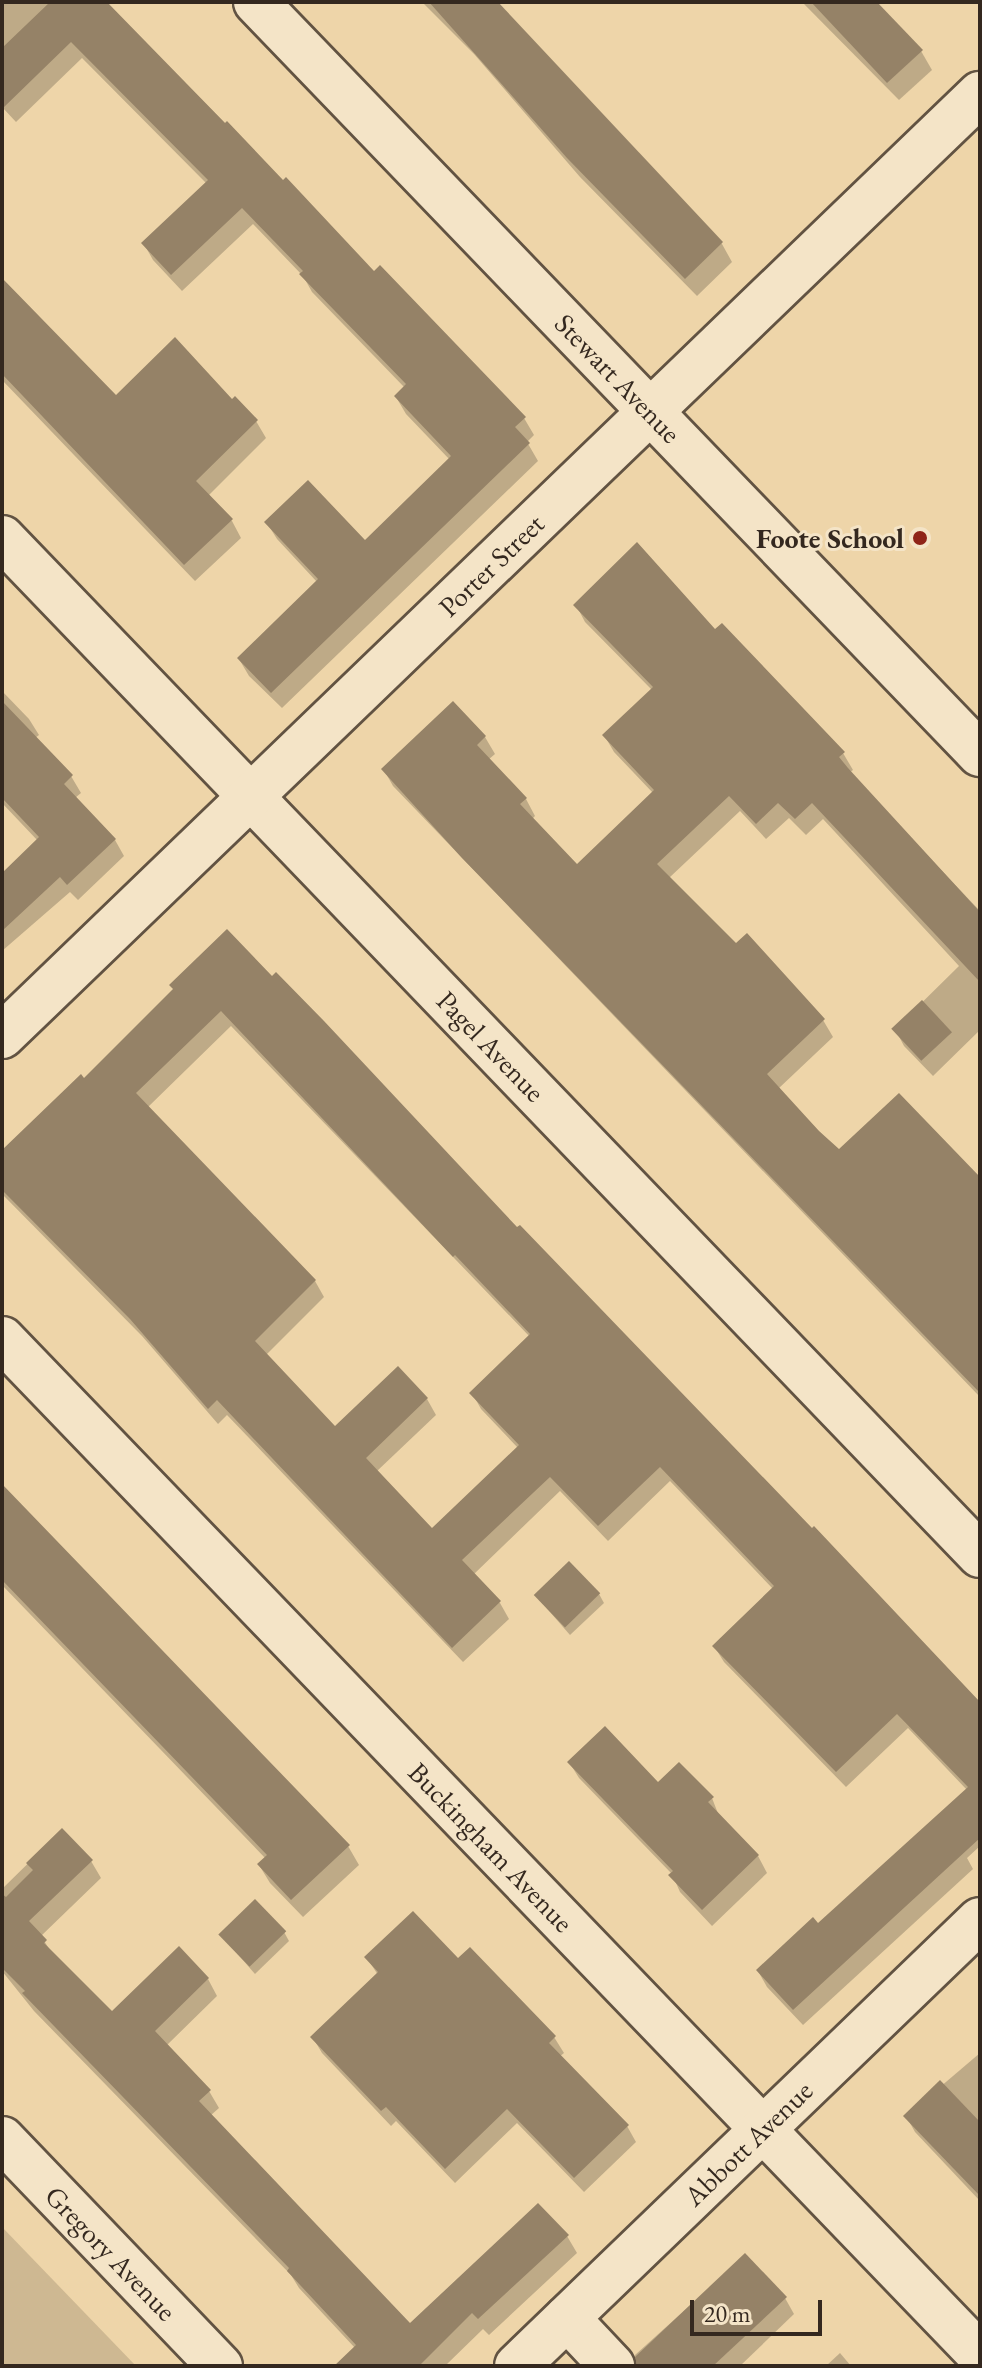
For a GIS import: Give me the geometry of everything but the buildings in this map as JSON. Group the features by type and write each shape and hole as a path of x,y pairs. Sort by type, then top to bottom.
{"street":[{"name":"Stewart Avenue","path":"256,2 980,754"},
{"name":"Porter Street","path":"2,1036 980,94"},
{"name":"Pagel Avenue","path":"2,538 980,1555"},
{"name":"Buckingham Avenue","path":"2,1339 980,2355"},
{"name":"Abbott Avenue","path":"517,2366 980,1920"},
{"name":"Gregory Avenue","path":"2,2139 220,2366"},
{"path":"567,2318 612,2366"}],"shaded area":[{"path":"2,2227 136,2366 2,2366"}],"place":[{"name":"Foote School","path":"920,538"}]}
